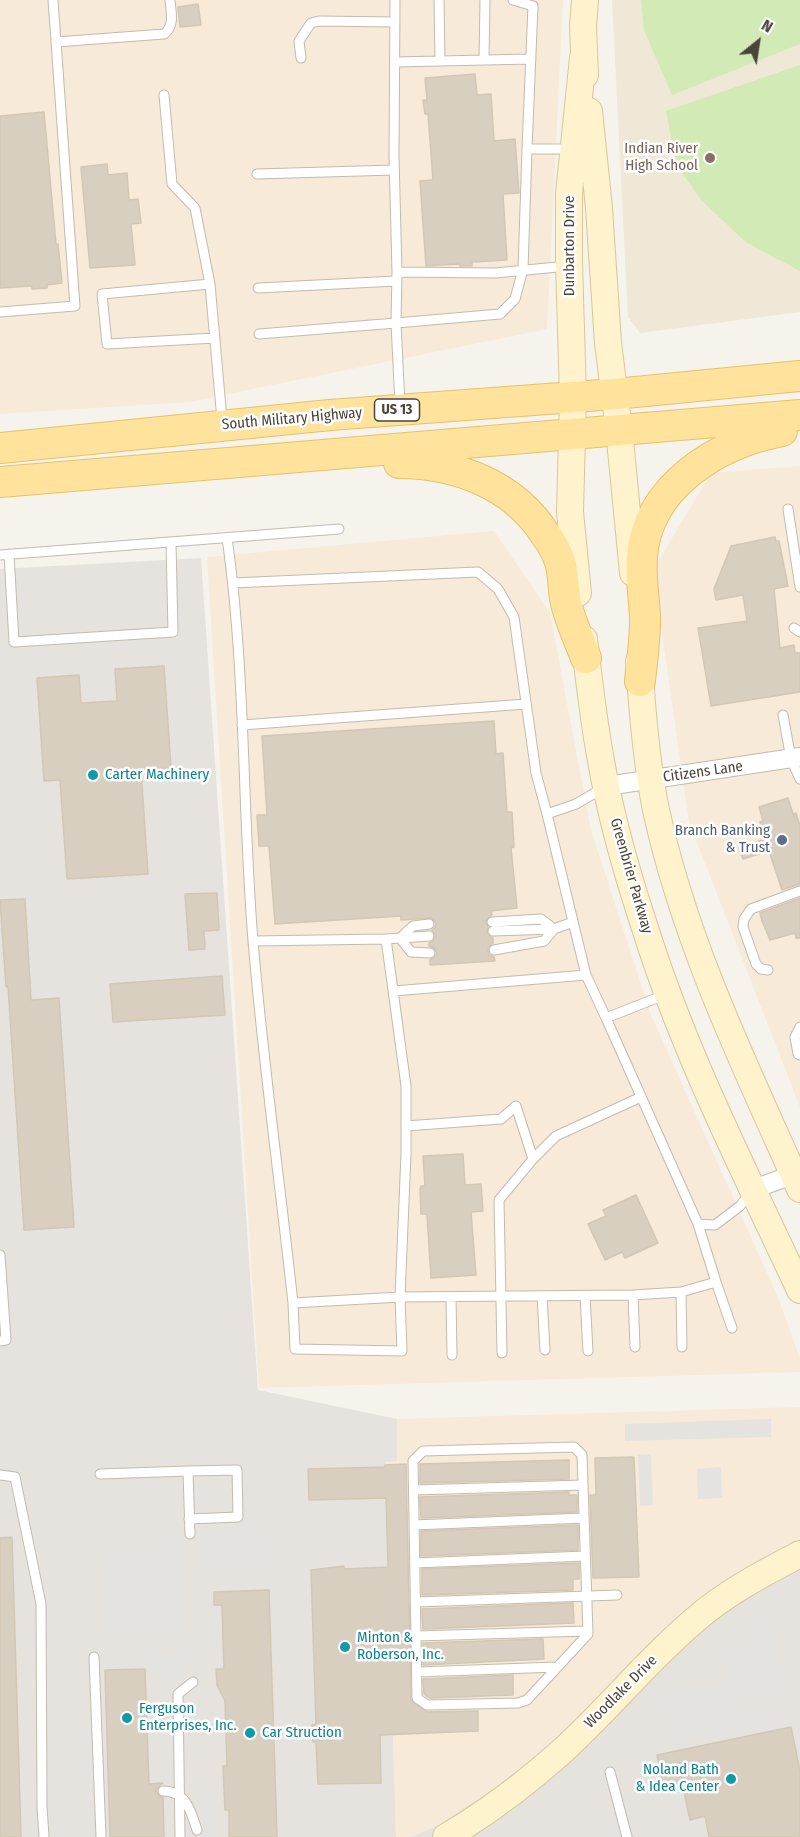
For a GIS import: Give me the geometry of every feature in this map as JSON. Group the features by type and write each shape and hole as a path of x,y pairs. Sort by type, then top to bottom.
{"main road":[{"name":"Dunbarton Drive","path":"573,434 569,193 583,58 585,0"},
{"name":"Dunbarton Drive","path":"583,58 599,208 608,342 619,430"},
{"name":"South Military Highway","path":"0,448 400,410 615,394 800,375"},
{"path":"0,482 800,416"},
{"path":"640,681 645,622 642,556 648,529 655,514 680,480 710,457 739,442 800,428"},
{"path":"619,430 640,681 651,779 667,854 698,952 757,1095 798,1178"},
{"name":"Greenbrier Parkway","path":"573,434 570,512 586,658 600,757 628,874 668,994 715,1106 800,1290"},
{"path":"199,466 274,471 406,463 456,470 485,482 512,498 527,511 552,544 560,561 566,606 586,658"},
{"name":"Woodlake Drive","path":"446,1837 512,1793 560,1753 696,1618 752,1580 800,1554"}],"street":[{"name":"Citizens Lane","path":"607,786 796,758"},
{"path":"754,1189 798,1178"}],"lane":[{"path":"0,312 75,306 52,0"},
{"path":"56,42 164,34 170,30 171,25 170,0"},
{"path":"395,0 394,170 396,324 400,410"},
{"path":"440,0 440,61"},
{"path":"484,60 485,0"},
{"path":"259,334 500,314 515,299 523,269 533,6 513,0"},
{"path":"301,58 299,41 312,23 319,21 395,22"},
{"path":"395,62 531,59"},
{"path":"164,95 172,184 195,208 210,284 222,426"},
{"path":"527,148 574,149"},
{"path":"257,174 394,170"},
{"path":"258,288 569,266"},
{"path":"210,284 102,294 107,344 215,338"},
{"path":"788,509 800,587"},
{"path":"171,542 173,632 14,642 5,555 171,542 227,538 339,529"},
{"path":"227,538 233,584 253,941 293,1303 295,1349 402,1352 400,1297 406,1086 405,1065 386,939"},
{"path":"233,584 478,572 498,589 514,617 536,773 586,975 698,1224 732,1328"},
{"path":"242,725 526,704"},
{"path":"783,715 800,779"},
{"path":"547,814 576,804 607,786"},
{"path":"768,970 761,969 756,964 743,927 744,919 750,909 800,891"},
{"path":"492,926 554,929 573,922"},
{"path":"400,938 413,926 429,924"},
{"path":"494,950 544,941 554,929"},
{"path":"253,941 429,936"},
{"path":"400,938 411,952 430,953"},
{"path":"394,991 586,975"},
{"path":"606,1018 668,994"},
{"path":"799,1056 795,1037 800,1027"},
{"path":"502,1353 499,1200 533,1159 556,1136 641,1097"},
{"path":"406,1126 501,1119 516,1106 533,1159"},
{"path":"698,1224 715,1225 740,1206 754,1189"},
{"path":"0,1255 6,1340 0,1341"},
{"path":"293,1303 400,1297 633,1295 681,1292 716,1282"},
{"path":"681,1292 682,1347"},
{"path":"633,1295 635,1347"},
{"path":"542,1296 545,1350"},
{"path":"585,1296 588,1351"},
{"path":"451,1297 452,1355"},
{"path":"574,1447 582,1455 583,1485 588,1634 527,1700 518,1703 427,1705 417,1698 413,1461 423,1451 574,1447"},
{"path":"100,1474 237,1470 238,1517 189,1519"},
{"path":"188,1471 190,1534"},
{"path":"0,1475 15,1477 40,1604 44,1837"},
{"path":"414,1490 583,1485"},
{"path":"414,1525 584,1518"},
{"path":"415,1563 585,1557"},
{"path":"416,1602 617,1595"},
{"path":"416,1636 587,1631"},
{"path":"94,1657 101,1837"},
{"path":"417,1672 557,1667"},
{"path":"180,1837 178,1694 193,1682"},
{"path":"610,1772 627,1837"},
{"path":"99,1791 109,1791"},
{"path":"163,1791 171,1791 187,1804 196,1830"}],"shaded area":[{"path":"0,0 563,0 547,329 189,402 0,414"},
{"name":"Indian River High School","path":"612,0 800,0 800,312 640,333 628,317"},
{"path":"800,466 800,1107 689,822 653,570 711,473"},
{"path":"494,531 550,613 591,830 651,1015 777,1295 800,1358 800,1372 259,1388 207,557"},
{"path":"201,558 258,1390 397,1419 397,1461 385,1462 396,1837 0,1837 0,569"},
{"path":"800,1407 800,1539 756,1561 672,1623 522,1770 438,1825 412,1837 396,1837 385,1462 397,1461 397,1419"},
{"path":"771,1419 771,1437 625,1441 625,1424"},
{"path":"651,1454 653,1505 640,1506 638,1455"},
{"path":"721,1467 722,1498 698,1499 697,1469"},
{"path":"268,1531 269,1565 199,1566 198,1533"},
{"path":"169,1534 184,1534 184,1566 181,1586 182,1634 106,1634 101,1553 169,1548"},
{"path":"800,1539 800,1837 412,1837 438,1825 522,1770 672,1623 710,1592 756,1561"},
{"path":"209,1606 221,1606 221,1651 209,1651"},
{"path":"771,1624 786,1697 773,1700 770,1690 736,1697 739,1714 772,1708 775,1724 675,1742 666,1693 732,1681 726,1658 741,1654 758,1627"},
{"path":"183,1652 183,1680 157,1681 157,1667 145,1667 145,1653"},
{"path":"203,1792 218,1792 218,1837 203,1837"}],"green space":[{"path":"641,0 800,0 800,44 672,95 644,30"},
{"path":"800,65 800,271 747,243 701,200 676,164 666,111"}],"building":[{"path":"198,4 201,25 180,27 178,7"},
{"path":"475,74 477,95 491,94 494,141 515,139 519,193 503,194 507,260 472,262 472,266 460,266 459,264 426,266 420,181 433,180 428,114 425,114 423,100 427,100 425,78"},
{"path":"44,112 56,244 58,244 62,283 47,285 47,288 32,289 32,286 0,288 0,116"},
{"path":"107,164 108,175 127,173 129,200 138,199 141,223 131,224 135,265 90,268 81,167"},
{"path":"775,537 776,541 779,541 788,586 774,589 780,648 794,645 795,653 800,653 800,692 711,706 698,628 747,621 743,595 716,600 714,589 731,546"},
{"name":"Carter Machinery","path":"164,666 171,768 141,770 148,874 67,879 60,780 44,781 37,678 79,675 81,703 117,701 115,669"},
{"path":"494,721 496,754 503,753 507,812 512,812 514,847 511,848 517,908 491,911 492,915 486,920 487,934 493,938 488,952 495,961 430,965 430,960 437,953 429,946 436,936 432,930 436,923 431,918 401,920 401,916 275,924 269,846 259,846 257,815 267,815 262,736"},
{"name":"Branch Banking & Trust","path":"788,798 800,826 800,884 782,890 769,851 743,859 739,848 765,839 759,807"},
{"path":"217,893 219,930 204,931 205,949 189,950 185,894"},
{"path":"800,898 800,938 796,938 795,933 770,940 760,913"},
{"path":"25,899 31,1000 59,998 74,1227 24,1230 0,900"},
{"path":"222,976 225,1015 113,1022 110,984"},
{"path":"463,1154 465,1185 481,1184 483,1211 471,1212 476,1275 431,1278 427,1214 421,1214 420,1189 421,1186 425,1186 423,1156"},
{"path":"636,1195 658,1243 625,1258 622,1252 605,1260 588,1224 606,1216 603,1210"},
{"path":"634,1457 639,1577 593,1578 590,1495 596,1495 595,1458"},
{"path":"569,1460 569,1479 420,1483 420,1464"},
{"path":"406,1464 411,1701 427,1712 478,1711 478,1731 380,1735 381,1783 318,1784 316,1742 313,1742 312,1725 316,1724 311,1570 344,1566 344,1569 388,1567 386,1498 309,1500 308,1469 385,1467 385,1465"},
{"path":"569,1492 569,1495 577,1495 577,1512 421,1518 420,1497"},
{"path":"578,1525 578,1550 421,1556 421,1531"},
{"path":"12,1537 21,1837 0,1837 0,1538"},
{"path":"579,1563 579,1579 573,1579 573,1590 422,1595 422,1569"},
{"name":"Car Struction","path":"269,1590 277,1837 229,1837 229,1810 225,1810 223,1766 227,1766 225,1701 217,1685 216,1669 224,1669 222,1605 214,1605 214,1592"},
{"path":"573,1603 574,1623 423,1629 422,1609"},
{"path":"543,1639 544,1659 423,1665 423,1643"},
{"name":"Ferguson Enterprises, Inc.","path":"145,1669 149,1784 163,1783 156,1791 163,1798 164,1837 110,1837 105,1670"},
{"path":"513,1675 513,1695 429,1698 424,1694 423,1679"},
{"name":"Noland Bath & Idea Center","path":"791,1727 800,1771 800,1837 709,1837 705,1816 690,1820 683,1787 664,1791 657,1755"}],"place":[{"name":"Indian River High School","path":"710,158"},
{"name":"Carter Machinery","path":"93,775"},
{"name":"Branch Banking & Trust","path":"782,840"},
{"name":"Minton & Roberson, Inc.","path":"345,1647"},
{"name":"Ferguson Enterprises, Inc.","path":"127,1718"},
{"name":"Car Struction","path":"250,1733"},
{"name":"Noland Bath & Idea Center","path":"731,1779"}]}
